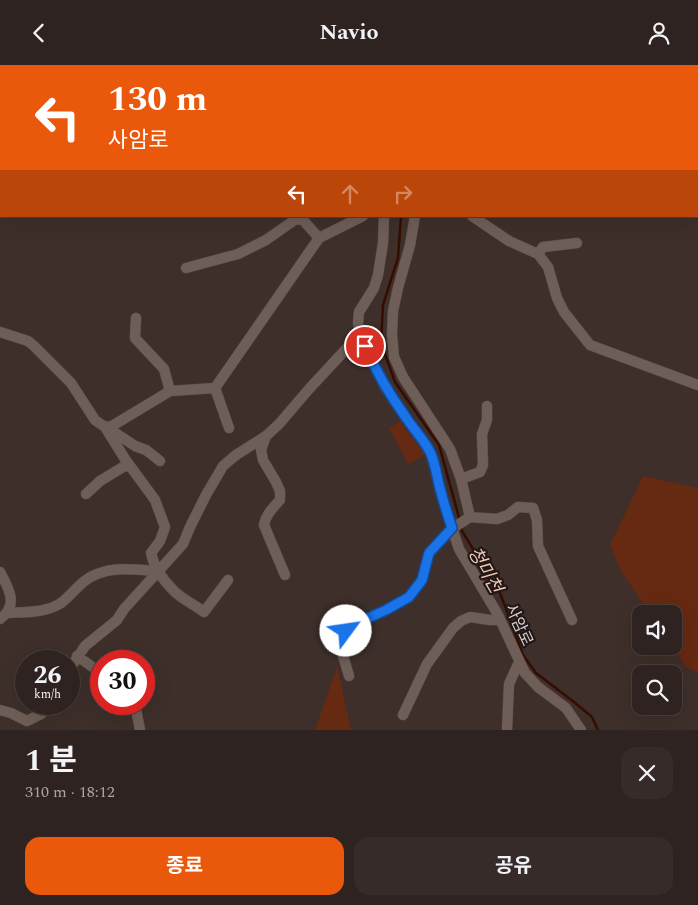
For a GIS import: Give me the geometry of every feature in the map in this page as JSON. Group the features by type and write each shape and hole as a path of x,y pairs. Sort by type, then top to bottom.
{"street":[{"path":"215,388 319,238 361,217"},
{"name":"사암로","path":"384,217 384,243 378,275 374,288 359,312 360,334 385,387 431,455 438,476 440,491 459,549 498,613 525,673 538,687 566,708 581,730"},
{"path":"415,217 410,245 393,311 392,335 394,357 403,377 450,449 461,479 470,517"},
{"path":"474,217 509,241 538,254 548,267 557,298 564,312 590,345 698,385"},
{"path":"186,268 238,254 266,240 296,219 303,220 319,238"},
{"path":"538,254 543,247 577,243"},
{"path":"136,318 135,338 164,369 170,391"},
{"path":"0,332 28,341 70,383 95,420 135,446 146,450 160,461"},
{"path":"80,653 85,646 117,621 124,609 183,543 206,495 223,466 236,455 266,436 279,424 360,334"},
{"path":"105,427 112,426 170,391 215,388"},
{"path":"215,388 229,428"},
{"path":"461,479 480,472 483,465 482,434 487,420 487,406"},
{"path":"105,427 128,464 155,500 165,527 160,541 152,553 153,561 174,592 204,612 228,580"},
{"path":"266,436 261,450 263,461 280,491 280,500 271,509 264,525 284,575"},
{"path":"86,494 100,481 128,464"},
{"path":"349,676 340,643 340,636 366,619 409,597 422,580 429,553 452,528 470,517 497,519 508,515 518,507 533,509 537,520 538,546 572,620"},
{"path":"4,616 48,609 61,603 86,579 96,574 114,569 158,571"},
{"path":"0,572 12,600 4,616"},
{"path":"403,715 427,664 460,621 470,617 500,620"},
{"path":"507,730 509,684 519,662"},
{"path":"0,710 27,721 39,715"},
{"path":"137,715 140,730"}],"shaded area":[{"path":"400,421 425,455 408,464 389,428"},
{"path":"643,476 698,488 698,673 685,666 678,655 682,655 682,605 644,605 621,571 610,545"},
{"path":"337,666 351,730 315,730"}],"waterway":[{"name":"청미천","path":"401,217 398,258 383,305 381,343 395,382 439,445 460,521"},
{"name":"청미천","path":"461,527 500,593 523,655 536,673 592,717 598,730"}],"route":[{"path":"346,631 409,597 422,580 429,553 452,528 431,455 385,387 365,346"}]}
